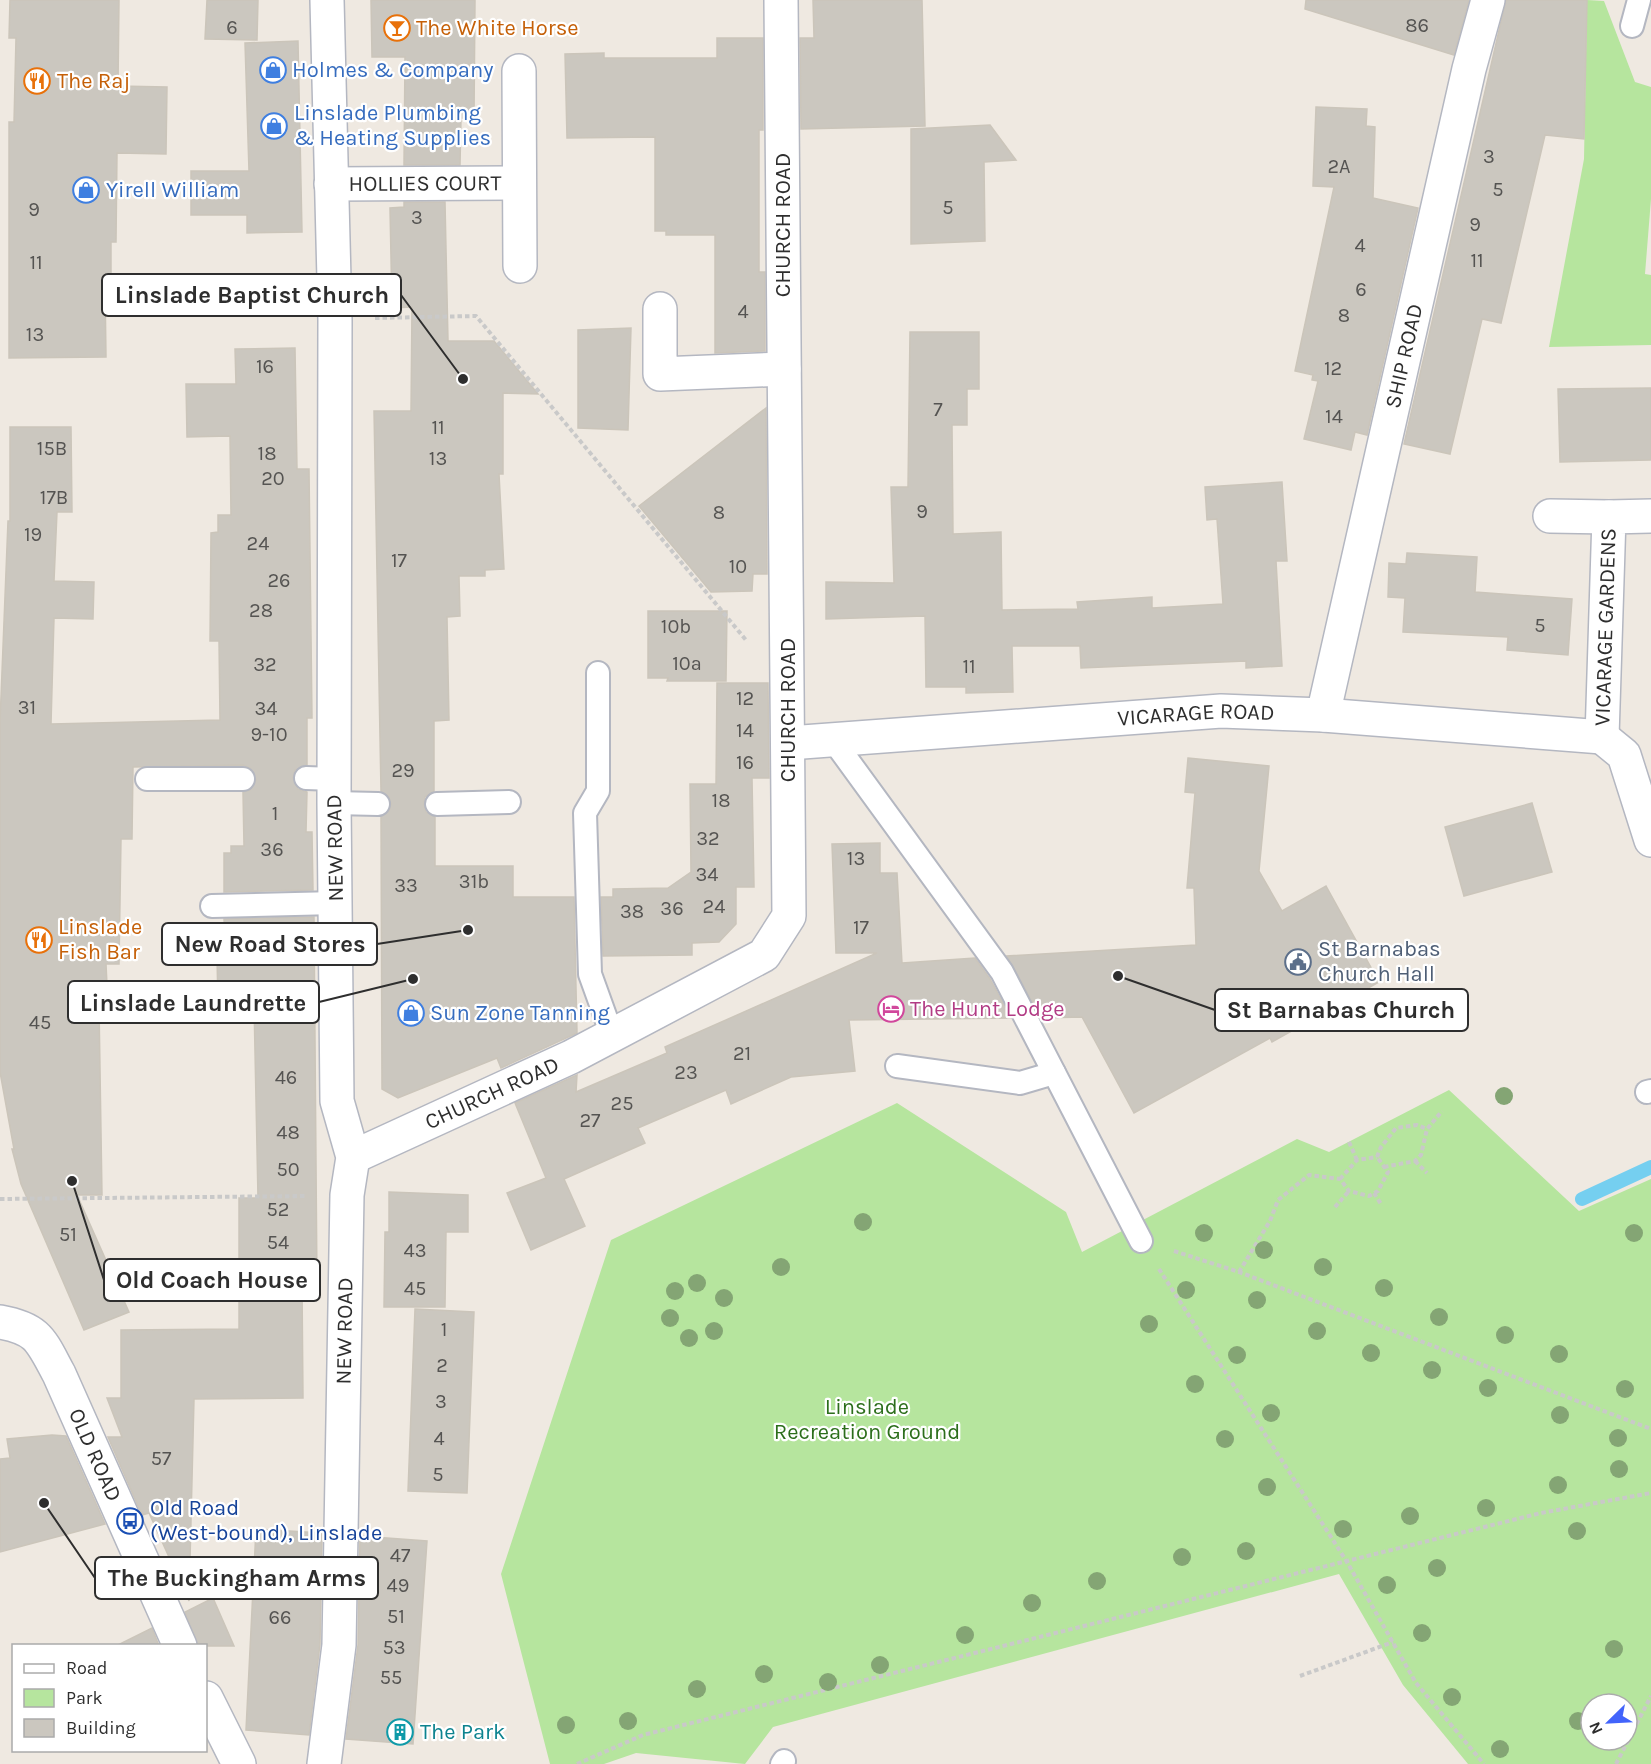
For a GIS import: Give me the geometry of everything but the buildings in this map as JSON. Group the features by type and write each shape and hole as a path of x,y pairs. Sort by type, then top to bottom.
{"street":[{"name":"NEW ROAD","path":"324,1764 339,1645 347,1195 353,1157 337,1101 336,903 325,787 335,320 327,0"},
{"name":"CHURCH ROAD","path":"353,1157 571,1057 764,955 789,916 789,693 781,0"},
{"name":"SHIP ROAD","path":"1323,715 1469,69 1488,0"},
{"name":"HOLLIES COURT","path":"519,71 520,266"},
{"name":"HOLLIES COURT","path":"331,184 519,183"},
{"path":"660,309 660,374 784,369"},
{"name":"VICARAGE GARDENS","path":"1550,516 1651,516"},
{"name":"VICARAGE GARDENS","path":"1602,737 1609,517"},
{"name":"VICARAGE ROAD","path":"789,743 1221,711 1323,715 1602,737"},
{"path":"1602,737 1624,755 1651,840"},
{"name":"OLD ROAD","path":"0,1322 20,1326 40,1339 59,1374 179,1644"},
{"path":"207,1700 238,1764"}],"lane":[{"path":"1632,26 1639,0"},
{"path":"598,673 598,791 585,813 590,974 612,1035"},
{"path":"833,740 1002,972 1141,1241"},
{"path":"147,780 243,779"},
{"path":"325,787 378,804"},
{"path":"437,804 509,802"},
{"path":"212,906 336,903"},
{"path":"897,1066 1020,1083 1054,1072"}],"path":[{"path":"335,320 476,316 789,693"},
{"path":"1384,1167 1415,1161 1421,1155 1427,1129 1442,1111"},
{"path":"1377,1157 1381,1147 1396,1128 1417,1125 1427,1129"},
{"path":"1349,1142 1358,1160"},
{"path":"1239,1272 1268,1224 1278,1200 1309,1175 1340,1179 1349,1191 1369,1196 1374,1193 1388,1172 1377,1157"},
{"path":"1340,1179 1358,1160 1377,1157"},
{"path":"1415,1161 1427,1173"},
{"path":"1335,1207 1349,1191"},
{"path":"1374,1193 1381,1204"},
{"path":"0,1199 347,1195"},
{"path":"1141,1241 1239,1272 1651,1429"},
{"path":"1141,1241 1347,1562 1416,1683 1484,1764"},
{"path":"577,1764 644,1735 1541,1514 1651,1493"},
{"path":"1300,1676 1393,1642"},
{"path":"1616,1764 1651,1696"}],"green space":[{"path":"1587,0 1604,1 1635,82 1651,87 1651,199 1645,274 1651,275 1651,345 1549,347 1584,159"},
{"name":"Linslade Recreation Ground","path":"1449,1090 1579,1211 1651,1179 1651,1764 1468,1764 1403,1685 1339,1574 773,1727 745,1764 636,1753 604,1764 550,1764 501,1574 611,1240 897,1103 1066,1212 1082,1252 1297,1139 1329,1152"}],"waterway":[{"path":"1582,1199 1651,1167"}],"place":[{"name":"The White Horse","path":"397,28"},
{"name":"Holmes & Company","path":"273,70"},
{"name":"The Raj","path":"37,81"},
{"name":"Linslade Plumbing & Heating Supplies","path":"274,126"},
{"name":"Yirell William","path":"86,190"},
{"name":"Linslade Baptist Church","path":"463,379"},
{"name":"New Road Stores","path":"468,930"},
{"name":"Linslade Fish Bar","path":"39,940"},
{"name":"St Barnabas Church Hall","path":"1298,962"},
{"name":"St Barnabas Church","path":"1118,976"},
{"name":"Linslade Laundrette","path":"413,979"},
{"name":"The Hunt Lodge","path":"891,1009"},
{"name":"Sun Zone Tanning","path":"411,1013"},
{"name":"Old Coach House","path":"72,1181"},
{"name":"The Buckingham Arms","path":"44,1503"},
{"name":"Old Road (West-bound), Linslade","path":"130,1521"},
{"name":"The Park","path":"400,1732"}]}
